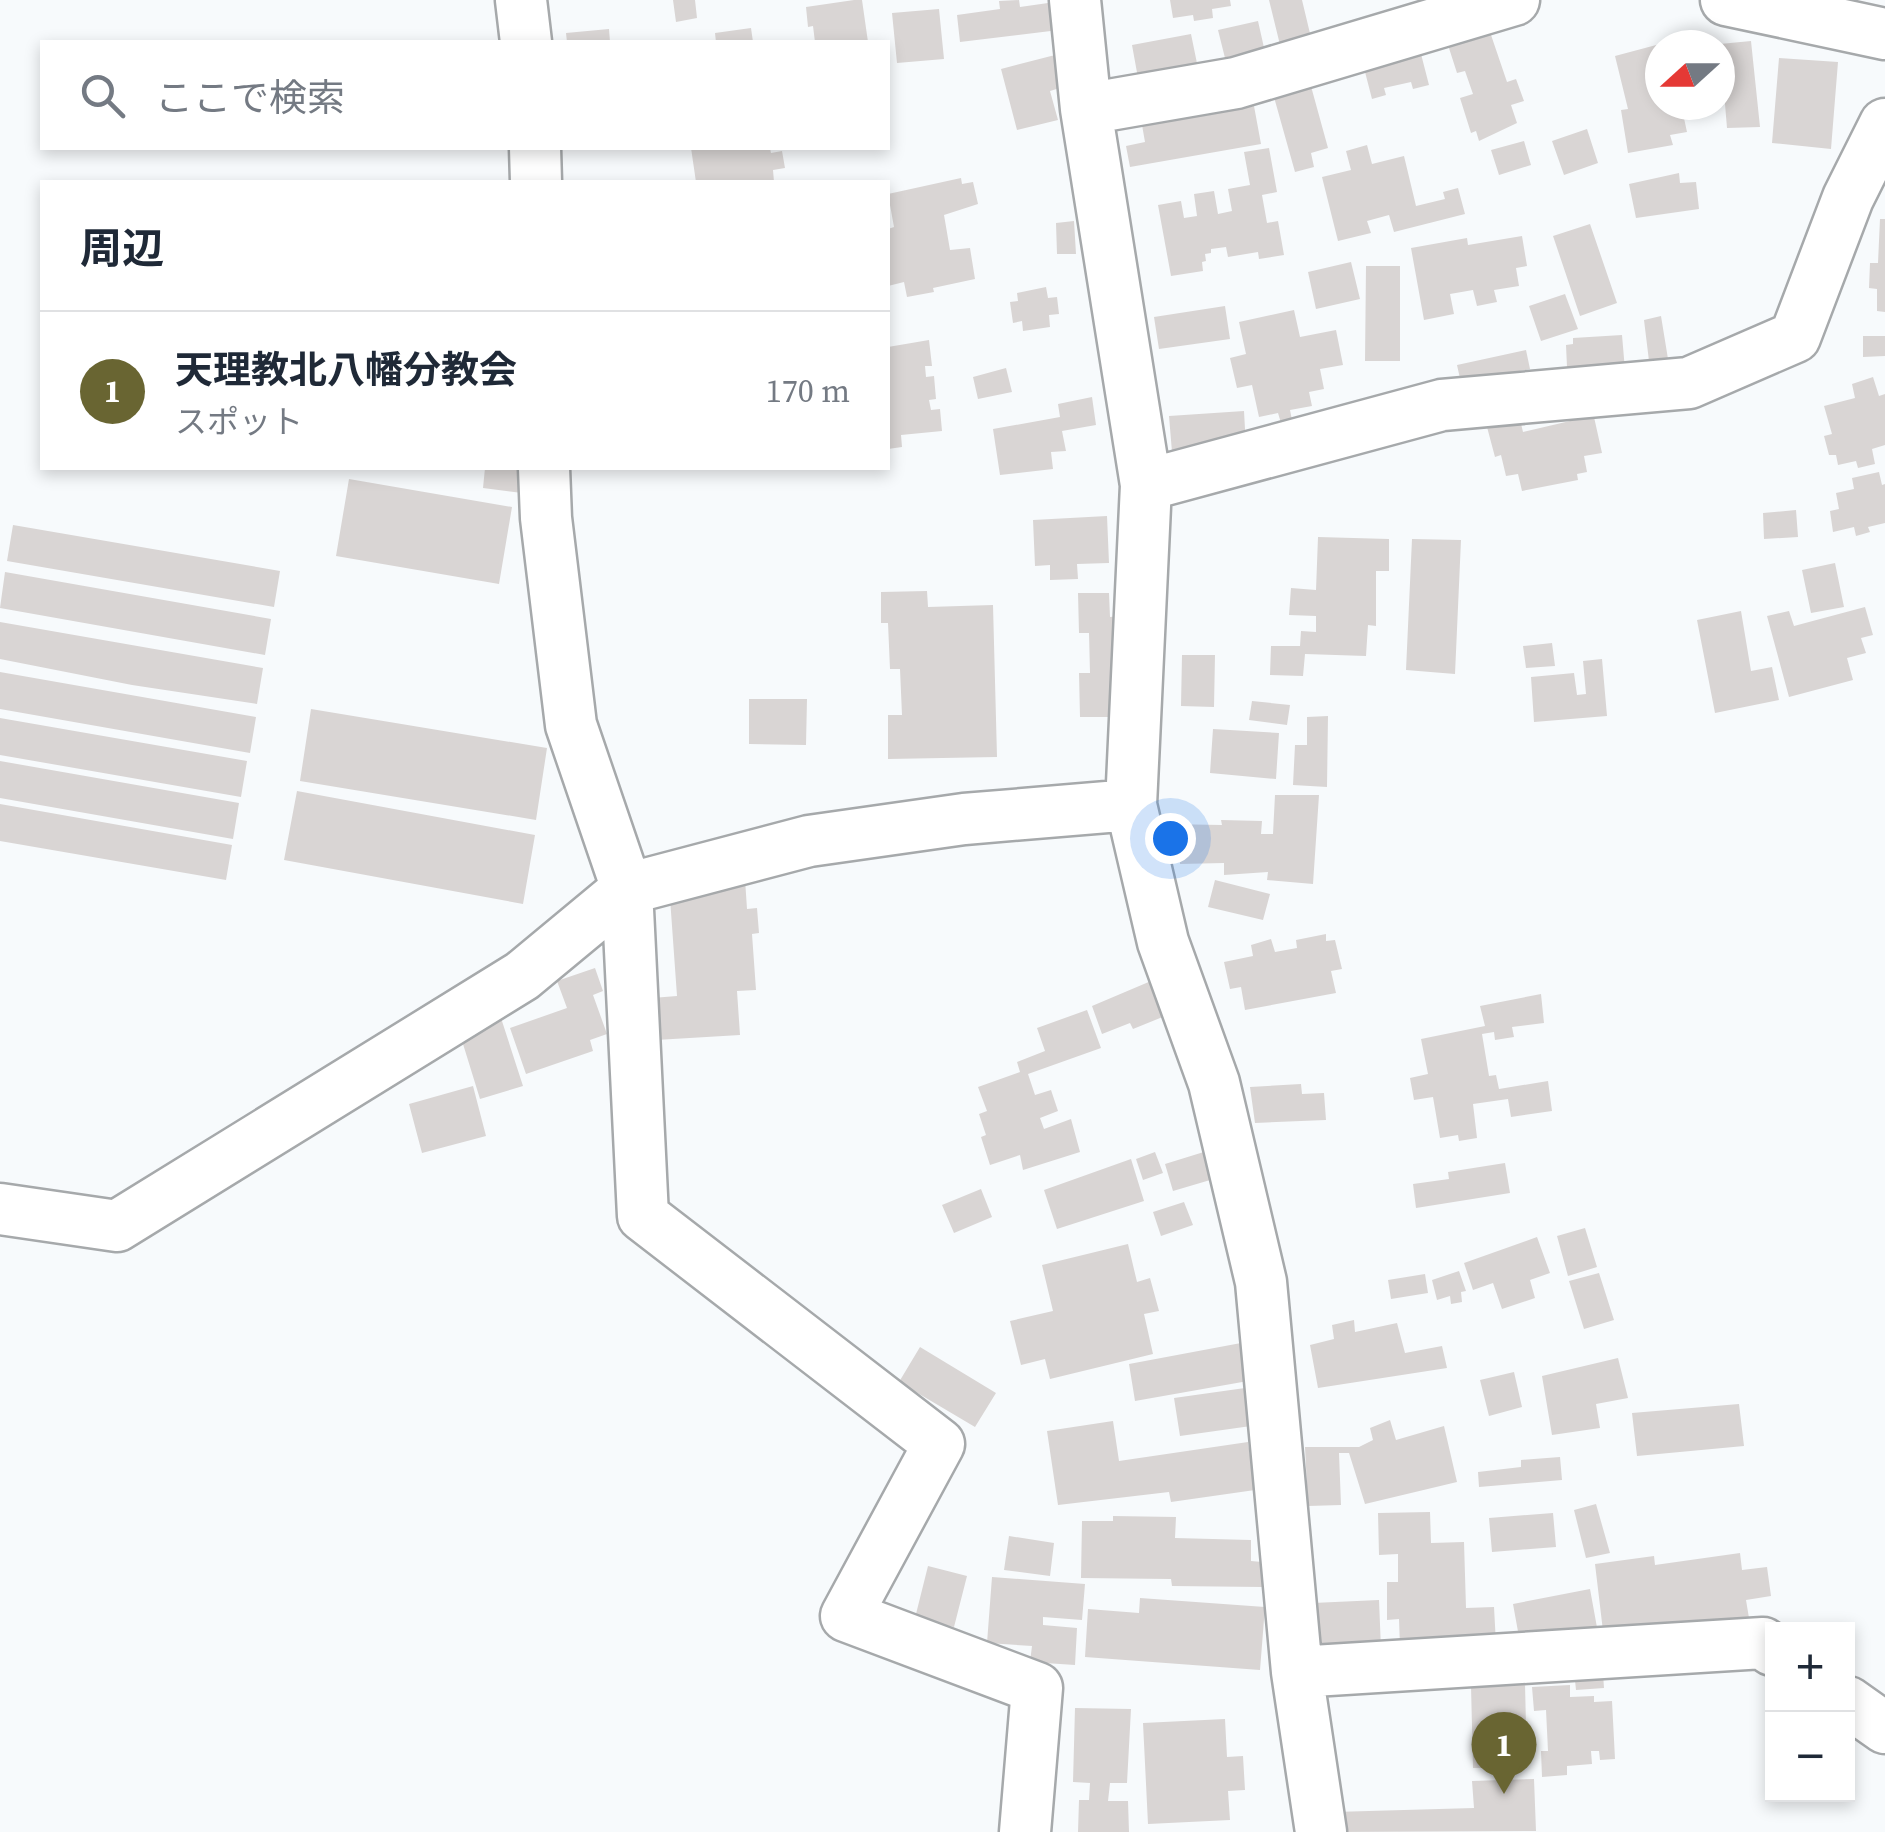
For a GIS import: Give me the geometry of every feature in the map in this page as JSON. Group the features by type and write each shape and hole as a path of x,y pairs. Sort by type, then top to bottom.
{"street":[{"path":"520,0 526,40"},
{"path":"1075,0 1086,109 1146,485 1130,805 1163,942 1214,1083 1261,1282 1298,1672 1320,1832"},
{"path":"1086,109 1236,83 1514,0"},
{"path":"1726,0 1885,34"},
{"path":"1146,485 1442,405 1689,382 1796,337 1848,198 1885,124"},
{"path":"534,150 536,180"},
{"path":"544,470 546,518 571,725 627,889 643,1216 939,1444 846,1616 1037,1688 1025,1832"},
{"path":"0,1209 117,1226 522,976 627,889 809,841 964,819 1130,805"},
{"path":"1298,1672 1765,1645"},
{"path":"1855,1707 1885,1728"}],"building":[{"path":"673,0 695,0 697,18 676,22"},
{"path":"862,0 868,40 815,40 813,26 808,27 806,7"},
{"path":"1019,0 1020,7 1055,2 1059,30 960,42 957,15 1000,9 999,1"},
{"path":"1170,0 1230,0 1231,6 1212,9 1213,18 1194,21 1193,15 1173,18"},
{"path":"1269,0 1302,0 1313,46 1282,53"},
{"path":"939,9 944,59 897,63 892,13"},
{"path":"1258,21 1267,61 1228,70 1218,30"},
{"path":"751,28 753,40 716,40 715,33"},
{"path":"609,29 610,40 567,40 566,33"},
{"path":"1490,32 1507,82 1516,79 1524,101 1511,105 1517,123 1479,141 1476,131 1471,133 1460,98 1473,94 1465,71 1457,73 1448,45"},
{"path":"1191,34 1200,78 1140,89 1132,45"},
{"path":"1751,41 1760,127 1727,128 1726,120 1735,120 1735,43"},
{"path":"1645,48 1645,120 1684,120 1687,132 1670,135 1673,145 1628,153 1621,110 1628,109 1615,56"},
{"path":"1421,54 1429,85 1413,89 1411,82 1384,88 1386,95 1372,99 1364,68"},
{"path":"1055,55 1063,87 1050,91 1058,120 1017,130 1001,69"},
{"path":"1779,58 1838,62 1831,149 1772,143"},
{"path":"1309,79 1328,148 1311,153 1314,167 1295,172 1272,90"},
{"path":"1254,106 1261,144 1130,167 1126,146 1145,142 1142,125"},
{"path":"1587,129 1598,163 1564,175 1552,141"},
{"path":"1524,141 1531,165 1499,175 1491,150"},
{"path":"1367,145 1372,164 1404,156 1416,206 1445,199 1443,192 1458,188 1465,214 1394,232 1389,215 1367,221 1371,233 1338,241 1322,177 1351,170 1346,151"},
{"path":"1269,148 1277,192 1262,195 1267,223 1278,221 1284,255 1259,259 1258,252 1228,257 1226,247 1211,249 1202,262 1203,271 1171,276 1158,205 1181,201 1184,218 1197,216 1194,194 1214,191 1218,214 1232,211 1228,189 1250,185 1244,152"},
{"path":"691,150 782,151 785,168 773,170 774,180 696,180"},
{"path":"1679,173 1680,183 1696,182 1699,209 1636,218 1629,184"},
{"path":"961,178 962,184 973,182 978,204 944,215 950,250 970,248 975,279 907,297 904,282 890,286 890,228 894,227 890,194"},
{"path":"1880,219 1885,219 1885,312 1877,311 1877,289 1869,288 1870,263 1878,263"},
{"path":"1074,221 1076,254 1057,254 1056,223"},
{"path":"1590,224 1617,303 1580,316 1553,236"},
{"path":"1522,236 1527,266 1516,268 1519,286 1494,290 1497,302 1477,306 1473,290 1450,294 1454,314 1424,320 1411,248 1467,238 1468,245"},
{"path":"1351,262 1360,299 1316,309 1308,272"},
{"path":"1366,266 1400,266 1400,361 1365,361"},
{"path":"1046,287 1048,298 1057,297 1059,314 1049,315 1050,327 1023,331 1022,321 1013,323 1010,302 1018,301 1017,293"},
{"path":"1565,294 1578,329 1541,341 1529,306"},
{"path":"1225,306 1230,339 1159,349 1154,317"},
{"path":"1294,310 1300,337 1336,330 1343,365 1320,369 1324,389 1309,392 1312,406 1290,410 1292,420 1281,423 1278,413 1259,417 1252,385 1237,388 1230,358 1246,354 1239,322"},
{"path":"1661,316 1668,359 1649,361 1644,320"},
{"path":"1622,335 1625,370 1584,372 1584,366 1567,367 1566,345 1573,344 1573,338"},
{"path":"1863,336 1885,336 1885,356 1863,357"},
{"path":"929,340 932,366 925,366 926,377 934,376 936,399 929,400 931,410 940,409 942,431 901,435 902,447 890,449 890,347"},
{"path":"1526,350 1530,369 1461,383 1457,365"},
{"path":"1006,368 1012,392 978,399 973,377"},
{"path":"1873,377 1879,396 1885,394 1885,445 1872,449 1875,464 1858,468 1856,461 1838,465 1836,455 1829,455 1824,436 1832,434 1824,406 1855,398 1852,384"},
{"path":"1092,397 1096,425 1062,431 1066,451 1051,452 1053,469 1000,475 993,429 1060,417 1058,404"},
{"path":"1516,403 1523,432 1570,421 1568,413 1592,408 1602,453 1584,456 1587,472 1577,474 1578,480 1522,491 1518,474 1506,476 1501,455 1495,457 1483,412"},
{"path":"1244,411 1246,447 1172,452 1169,416"},
{"path":"485,470 525,470 522,493 483,488"},
{"path":"1879,472 1882,485 1885,484 1885,523 1868,527 1870,532 1856,536 1854,527 1833,532 1830,511 1839,509 1836,493 1854,489 1852,478"},
{"path":"349,479 512,507 499,584 336,556"},
{"path":"1796,510 1798,537 1764,539 1763,513"},
{"path":"1107,516 1109,563 1077,564 1078,579 1050,580 1050,565 1035,566 1033,520"},
{"path":"13,525 280,571 274,607 7,561"},
{"path":"1318,537 1389,539 1389,571 1376,571 1376,626 1368,625 1366,656 1305,654 1303,676 1270,675 1271,646 1300,646 1301,631 1316,632 1316,616 1289,615 1291,588 1316,590"},
{"path":"1412,539 1461,540 1455,674 1406,670"},
{"path":"1835,563 1844,607 1811,613 1802,570"},
{"path":"5,572 271,619 265,655 0,608"},
{"path":"927,591 928,607 993,605 997,757 888,759 888,715 902,715 900,669 890,669 888,623 881,623 881,592"},
{"path":"1078,593 1109,593 1110,617 1120,616 1122,717 1080,717 1079,673 1090,673 1089,633 1079,633"},
{"path":"1865,607 1873,635 1861,638 1866,653 1847,658 1853,680 1789,697 1767,616 1789,611 1794,626"},
{"path":"1741,611 1751,671 1772,667 1779,700 1715,713 1697,620"},
{"path":"0,622 263,668 257,704 0,659"},
{"path":"1552,643 1555,666 1526,668 1523,646"},
{"path":"1182,655 1215,655 1214,707 1181,706"},
{"path":"1602,659 1607,716 1534,722 1531,677 1574,673 1577,695 1586,694 1583,661"},
{"path":"0,672 256,717 250,753 0,709"},
{"path":"749,699 807,699 806,745 749,744"},
{"path":"1252,701 1290,705 1287,725 1249,720"},
{"path":"311,709 547,748 536,820 300,781"},
{"path":"1328,716 1327,787 1293,785 1295,745 1307,745 1307,717"},
{"path":"0,718 247,761 241,797 0,755"},
{"path":"1213,729 1279,733 1276,779 1210,773"},
{"path":"0,761 239,803 233,839 0,798"},
{"path":"297,791 535,835 523,904 284,860"},
{"path":"1275,795 1319,795 1313,884 1267,880 1268,872 1224,875 1224,863 1180,864 1180,848 1164,849 1164,824 1262,821 1261,834 1273,834"},
{"path":"0,804 232,845 226,880 0,841"},
{"path":"745,879 747,909 757,908 759,933 752,934 756,990 737,991 740,1035 656,1040 652,998 677,996 669,884"},
{"path":"1215,880 1270,894 1263,920 1208,907"},
{"path":"1326,934 1326,941 1335,940 1342,969 1331,971 1336,993 1245,1010 1241,987 1230,989 1224,962 1253,956 1251,945 1271,939 1275,952 1297,948 1296,940"},
{"path":"595,968 603,991 593,995 607,1034 590,1040 593,1051 526,1074 510,1028 567,1008 557,981"},
{"path":"1151,981 1165,1016 1133,1029 1130,1023 1102,1034 1092,1006"},
{"path":"1541,994 1544,1023 1512,1027 1514,1037 1495,1040 1494,1032 1482,1034 1489,1076 1496,1075 1499,1089 1548,1081 1552,1111 1511,1117 1508,1099 1473,1104 1477,1138 1440,1138 1433,1097 1414,1100 1410,1078 1428,1074 1421,1039 1485,1026 1480,1006"},
{"path":"1087,1010 1101,1048 1028,1074 1035,1095 1051,1090 1058,1111 1040,1118 1044,1129 1071,1119 1080,1152 1023,1170 1020,1155 990,1165 979,1114 987,1111 978,1087 1020,1072 1017,1062 1045,1051 1037,1028"},
{"path":"501,1018 523,1086 480,1099 459,1031"},
{"path":"1301,1084 1302,1094 1324,1093 1326,1120 1255,1123 1250,1087"},
{"path":"473,1086 486,1136 422,1153 409,1104"},
{"path":"1207,1151 1217,1178 1173,1191 1165,1164"},
{"path":"1155,1152 1163,1173 1143,1180 1136,1159"},
{"path":"1131,1159 1144,1201 1057,1229 1044,1190"},
{"path":"1505,1163 1510,1193 1416,1208 1413,1184 1449,1179 1448,1172"},
{"path":"981,1189 992,1217 954,1233 942,1205"},
{"path":"1184,1202 1193,1225 1161,1236 1153,1212"},
{"path":"1585,1228 1597,1267 1568,1276 1557,1236"},
{"path":"1537,1237 1550,1273 1530,1280 1535,1298 1502,1309 1493,1283 1473,1290 1464,1263"},
{"path":"1128,1244 1137,1282 1150,1278 1159,1311 1144,1314 1153,1354 1050,1379 1045,1359 1021,1365 1010,1321 1053,1311 1042,1265"},
{"path":"1459,1271 1466,1291 1461,1292 1462,1302 1451,1304 1450,1296 1437,1300 1432,1280"},
{"path":"1599,1273 1614,1320 1584,1329 1569,1281"},
{"path":"1425,1274 1428,1293 1391,1299 1388,1280"},
{"path":"1354,1320 1355,1332 1397,1323 1405,1353 1442,1346 1447,1368 1318,1388 1310,1345 1334,1339 1332,1325"},
{"path":"1241,1343 1248,1381 1135,1401 1129,1364"},
{"path":"920,1347 996,1393 975,1427 899,1382"},
{"path":"1618,1358 1628,1398 1596,1404 1600,1428 1552,1435 1542,1376"},
{"path":"1514,1372 1522,1407 1489,1416 1480,1380"},
{"path":"1245,1388 1251,1426 1180,1436 1174,1398"},
{"path":"1739,1404 1744,1446 1637,1456 1632,1413"},
{"path":"1390,1420 1396,1440 1444,1426 1457,1482 1365,1504 1349,1453 1339,1453 1341,1505 1308,1506 1305,1447 1359,1447 1373,1440 1370,1428"},
{"path":"1113,1421 1119,1461 1248,1442 1255,1490 1171,1502 1169,1492 1058,1505 1047,1431"},
{"path":"1560,1457 1562,1480 1479,1487 1478,1472 1521,1467 1521,1460"},
{"path":"1596,1504 1610,1553 1586,1558 1574,1510"},
{"path":"1430,1512 1431,1543 1464,1542 1466,1608 1494,1607 1496,1644 1400,1647 1399,1619 1387,1620 1387,1582 1398,1582 1398,1554 1379,1555 1378,1513"},
{"path":"1553,1513 1556,1547 1492,1552 1489,1518"},
{"path":"1113,1516 1176,1517 1175,1538 1251,1540 1251,1561 1262,1562 1262,1587 1172,1586 1171,1579 1081,1578 1082,1521 1113,1521"},
{"path":"1009,1536 1054,1543 1050,1576 1004,1570"},
{"path":"1740,1553 1742,1570 1767,1567 1771,1596 1746,1600 1750,1624 1656,1637 1654,1624 1603,1631 1595,1564 1654,1556 1655,1565"},
{"path":"928,1566 967,1576 954,1627 915,1618"},
{"path":"992,1577 1085,1584 1082,1620 1043,1617 1043,1625 1077,1628 1075,1665 1030,1662 1032,1646 987,1643"},
{"path":"1590,1589 1598,1633 1521,1648 1513,1604"},
{"path":"1140,1598 1265,1607 1260,1670 1085,1657 1088,1609 1139,1613"},
{"path":"1379,1600 1381,1649 1315,1652 1313,1603"},
{"path":"1602,1659 1604,1688 1576,1690 1573,1661"},
{"path":"1525,1684 1527,1767 1473,1768 1471,1686"},
{"path":"1570,1685 1570,1697 1594,1696 1594,1702 1612,1701 1615,1759 1600,1760 1599,1751 1591,1751 1592,1764 1567,1766 1567,1775 1542,1777 1541,1751 1548,1751 1546,1710 1534,1711 1532,1687"},
{"path":"1075,1708 1131,1709 1127,1783 1110,1783 1108,1801 1128,1801 1129,1832 1078,1832 1079,1800 1089,1800 1090,1783 1073,1782"},
{"path":"1225,1719 1227,1757 1243,1756 1245,1790 1228,1791 1230,1820 1148,1824 1143,1723"},
{"path":"1534,1779 1536,1831 1334,1832 1334,1812 1474,1808 1472,1781"}],"place":[{"name":"天理教北八幡分教会","path":"1504,1794"}]}
